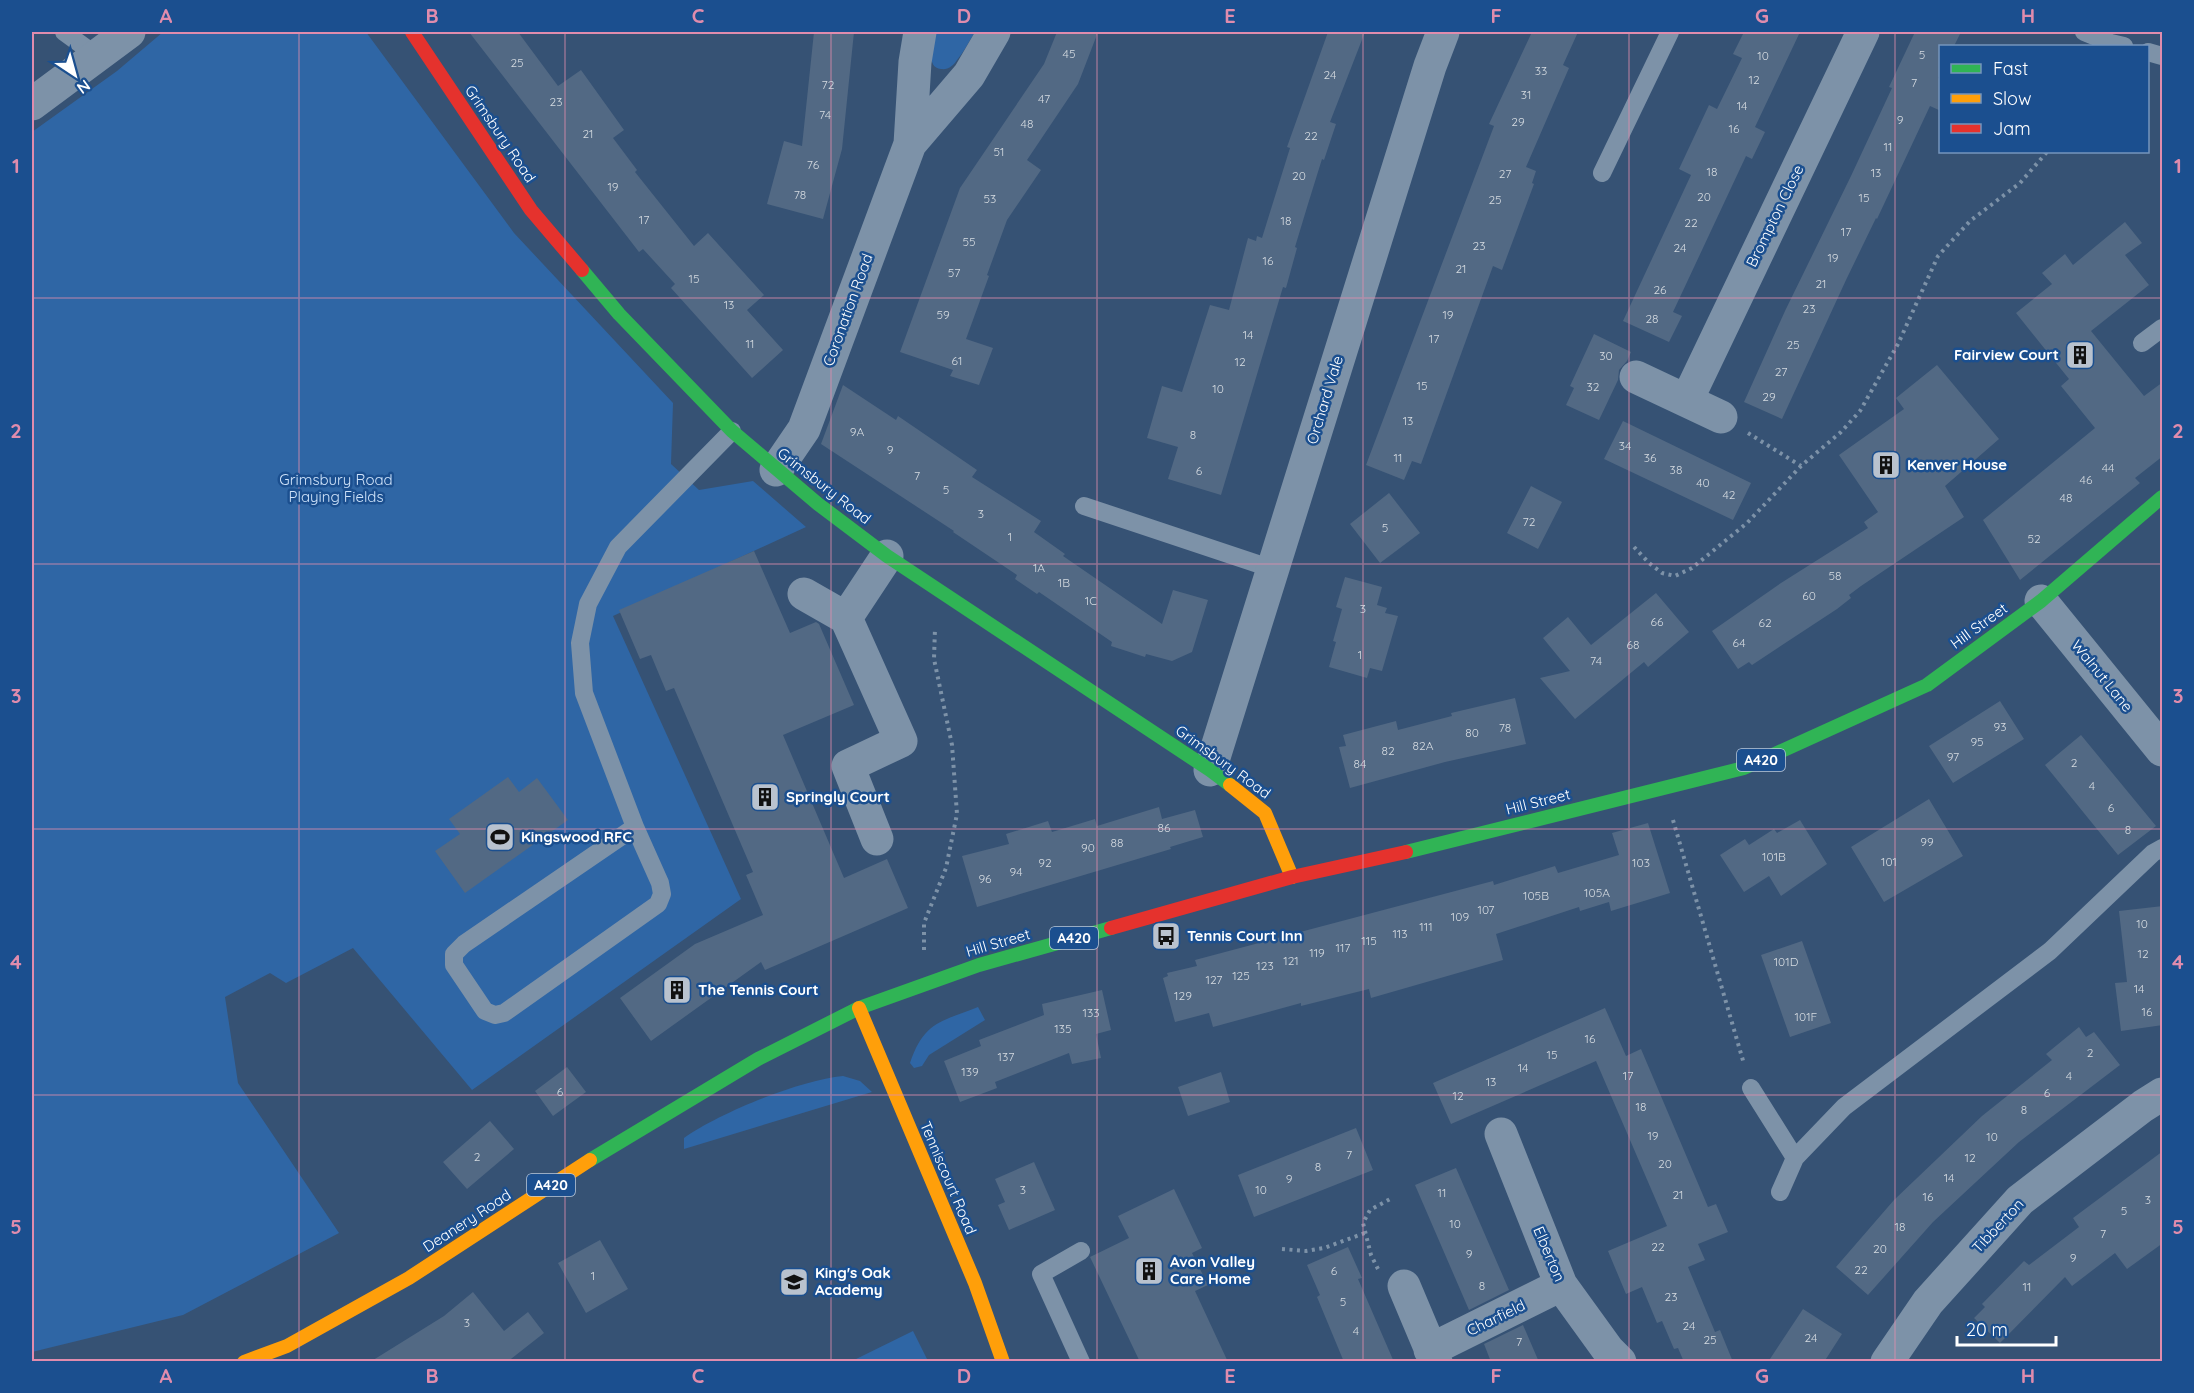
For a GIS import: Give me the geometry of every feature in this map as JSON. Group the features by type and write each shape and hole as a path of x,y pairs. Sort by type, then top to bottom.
{"main road":[{"name":"Grimsbury Road","path":"412,32 531,210 619,314 732,431 776,470 887,555 1209,770 1265,813 1292,877"},
{"name":"Hill Street","path":"859,1008 979,965 1292,877 1368,861 1744,768 1927,685 2041,601 2163,497"},
{"name":"Deanery Road","path":"244,1362 291,1354 602,1152 758,1059 859,1008"},
{"name":"Tenniscourt Road","path":"859,1008 975,1283 1003,1362"}],"street":[{"path":"32,104 129,32"},
{"name":"Coronation Road","path":"776,470 804,429 910,144 915,62 920,32"},
{"name":"Coronation Road","path":"910,144 969,75 994,32"},
{"name":"Orchard Vale","path":"1209,770 1430,66 1443,32"},
{"name":"Brompton Close","path":"1687,400 1863,32"},
{"path":"1636,376 1721,417"},
{"path":"846,618 887,555"},
{"path":"804,594 846,618 901,741 848,766 877,839"},
{"name":"Walnut Lane","path":"2041,601 2163,750"},
{"name":"Tibberton","path":"1887,1362 1928,1302 2020,1200 2143,1106 2163,1094"},
{"name":"Elberton","path":"1501,1134 1561,1285 1608,1350 1620,1362"},
{"name":"Charfield","path":"1404,1286 1433,1356 1561,1285"}],"lane":[{"path":"64,32 97,56"},
{"path":"1602,172 1670,32"},
{"path":"2084,32 2120,45"},
{"path":"2142,343 2163,328"},
{"path":"635,827 464,944 454,954 454,965 485,1011 495,1015 504,1013 658,904 662,894 660,883 635,827 584,693 580,644 588,604 618,547 732,431"},
{"path":"1084,506 1273,569"},
{"path":"1780,1192 1795,1158 1844,1107 2050,951 2153,853 2163,848"},
{"path":"1751,1088 1795,1158"},
{"path":"1081,1362 1041,1274 1082,1251"}],"path":[{"path":"1634,547 1662,573 1675,576 1692,568 1747,523 1801,466 1841,432 1860,411 1898,344 1938,256 1970,221 2020,183 2046,153"},
{"path":"1721,417 1801,466"},
{"path":"923,985 924,923 946,868 957,814 952,745 934,659 936,589"},
{"path":"1663,788 1751,1088"},
{"path":"1392,1197 1370,1210 1363,1223 1371,1255 1385,1284 1399,1277 1404,1286"},
{"path":"1282,1249 1306,1251 1324,1248 1365,1233"}],"green space":[{"name":"Grimsbury Road Playing Fields","path":"163,32 366,32 514,233 673,403 671,464 699,490 753,481 806,527 613,616 741,899 472,1090 353,948 286,983 270,973 225,997 238,1083 339,1233 183,1315 32,1352 32,132 117,71"},
{"path":"934,32 975,32 962,54 950,67 944,69 936,68 931,59"},
{"path":"978,1007 985,1020 929,1055 922,1066 914,1068 910,1063 915,1049 928,1031 943,1020"},
{"path":"843,1076 860,1081 872,1092 684,1149 684,1138 738,1108 805,1084"},
{"path":"913,1331 928,1361 852,1361"}],"building":[{"path":"469,32 518,32 558,86 581,70 624,130 613,138 637,170 635,172 694,246 708,233 764,295 747,310 783,350 752,378 671,288 675,284 643,249 639,252"},
{"path":"814,32 854,32 842,149 823,219 767,204 784,141 802,146"},
{"path":"1057,32 1098,32 1078,84 1027,160 1041,170 1007,220 987,275 989,276 966,339 993,348 979,385 950,376 953,370 900,352 960,188 1044,64"},
{"path":"1328,32 1365,32 1330,122 1336,124 1308,204 1286,288 1283,287 1221,495 1168,479 1178,447 1147,438 1162,386 1182,392 1210,305 1229,310 1248,238 1256,241 1257,236 1262,238 1290,148 1287,147"},
{"path":"1532,32 1578,32 1563,65 1569,68 1526,167 1536,171 1532,183 1534,184 1502,270 1493,266 1421,464 1412,461 1404,480 1366,465 1494,126 1489,124"},
{"path":"1744,32 1800,32 1755,127 1765,132 1752,159 1746,156 1673,312 1682,316 1669,342 1623,321 1691,175 1679,169 1709,105 1717,109 1742,58 1733,54"},
{"path":"1915,32 1961,32 1954,45 1939,45 1939,110 1930,106 1782,419 1744,402 1892,88 1889,87"},
{"name":"Fairview Court","path":"2125,222 2142,243 2125,255 2149,285 2091,331 2144,396 2163,382 2163,456 2135,478 2140,483 2020,580 1983,520 2095,428 2061,386 2069,379 2016,313 2052,284 2042,273 2065,254 2073,265"},
{"path":"1594,334 1631,352 1619,370 1618,380 1599,420 1566,405 1574,388 1570,386"},
{"path":"1937,365 1999,439 1945,486 1964,517 1861,586 1849,595 1851,598 1837,609 1752,665 1749,662 1738,669 1712,631 1781,583 1868,528 1864,522 1878,512 1839,455 1904,409 1896,398"},
{"path":"843,385 896,420 898,416 977,470 972,477 1041,521 1034,532 1065,554 1063,556 1162,624 1173,590 1208,600 1192,652 1172,661 1146,654 1145,657 1111,646 1112,642 1039,592 1037,594 1015,579 1017,575 954,531 821,444"},
{"path":"1623,421 1751,483 1733,520 1604,459"},
{"path":"1531,486 1562,502 1538,549 1507,533"},
{"path":"1389,493 1420,533 1380,563 1350,524"},
{"name":"Springly Court","path":"754,551 790,633 816,622 819,624 854,705 783,735 844,878 887,859 908,908 765,970 761,962 651,1041 620,998 695,944 763,915 746,875 753,872 674,688 666,691 651,655 640,659 619,610"},
{"path":"1345,577 1382,587 1377,605 1387,608 1385,613 1398,616 1382,671 1370,668 1367,678 1329,667 1342,609 1336,607"},
{"path":"1656,593 1689,632 1648,667 1644,662 1575,719 1540,678 1570,671 1543,638 1568,617 1591,645"},
{"path":"1515,698 1526,744 1445,762 1350,788 1339,747 1346,746 1343,735 1396,721 1398,730 1452,716 1451,713"},
{"path":"2000,701 2024,739 1953,783 1929,746"},
{"path":"2081,735 2156,826 2118,855 2045,765"},
{"name":"Kingswood RFC","path":"508,777 519,792 537,778 568,820 465,893 435,851 460,834 449,819"},
{"path":"1929,799 1963,856 1884,902 1851,847"},
{"path":"1159,807 1162,819 1195,810 1203,837 1170,847 1171,849 977,907 962,856 1009,844 1006,834 1048,821 1052,832 1095,819 1097,826"},
{"path":"1800,820 1827,864 1781,896 1769,876 1744,892 1720,855 1745,839 1749,845 1774,829 1777,833"},
{"path":"1648,823 1670,893 1611,911 1609,902 1580,911 1579,907 1496,934 1503,960 1371,998 1369,989 1301,1006 1301,1003 1213,1027 1209,1013 1175,1022 1163,978 1168,976 1167,973 1197,966 1195,960 1493,881 1494,885 1555,866 1558,873 1619,855 1612,833"},
{"path":"2163,906 2163,1025 2121,1031 2115,983 2127,982 2119,911"},
{"path":"1802,941 1831,1023 1790,1037 1761,955"},
{"path":"1102,990 1111,1030 1096,1034 1101,1058 1072,1064 1069,1053 995,1082 997,1088 960,1102 944,1061 981,1046 979,1040 1044,1015 1042,1004"},
{"path":"1605,1008 1626,1056 1641,1049 1708,1207 1716,1204 1728,1232 1698,1244 1705,1260 1688,1267 1715,1332 1720,1330 1733,1362 1684,1362 1678,1348 1674,1349 1662,1321 1657,1323 1642,1287 1626,1294 1608,1251 1667,1226 1596,1061 1451,1124 1433,1083"},
{"path":"2079,1027 2086,1037 2094,1032 2120,1065 2019,1142 1933,1222 1868,1295 1836,1267 1894,1200 1982,1116 2052,1060 2046,1054"},
{"path":"567,1067 586,1092 553,1116 535,1091"},
{"path":"1221,1072 1230,1102 1188,1116 1178,1087"},
{"path":"490,1121 514,1149 467,1189 443,1162"},
{"path":"1356,1128 1373,1170 1254,1217 1238,1175"},
{"path":"2163,1151 2163,1243 2127,1269 2115,1253 2072,1286 2065,1277 2000,1343 1974,1318 1985,1307 1982,1304 2024,1261 2029,1265 2079,1227 2073,1218"},
{"path":"1034,1162 1055,1210 1009,1230 998,1205 1005,1202 995,1179"},
{"path":"1456,1168 1509,1290 1469,1310 1415,1185"},
{"name":"Avon Valley Care Home","path":"1174,1189 1202,1248 1192,1253 1208,1285 1195,1291 1228,1362 1140,1362 1090,1257 1129,1238 1118,1216"},
{"path":"600,1240 628,1289 586,1313 558,1263"},
{"path":"1348,1247 1362,1278 1358,1279 1394,1362 1344,1362 1317,1297 1320,1295 1307,1265"},
{"path":"473,1292 504,1331 528,1312 544,1333 507,1362 370,1362 444,1316"},
{"path":"1803,1309 1842,1334 1824,1362 1768,1362"},
{"path":"1523,1325 1539,1362 1491,1362 1484,1344"}],"traffic: fast":[{"path":"582,270 619,314 732,431 818,504 887,556 1230,785"},
{"path":"1406,852 1744,768 1927,685 2041,601 2162,497"},
{"path":"590,1160 758,1059 859,1008 979,965 1111,928"}],"traffic: slow":[{"path":"1230,785 1265,813 1292,877"},
{"path":"859,1008 975,1283 1003,1362"},
{"path":"244,1362 287,1346 409,1278 590,1160"}],"traffic: jam":[{"path":"412,32 531,210 582,270"},
{"path":"1111,928 1292,877 1406,852"}],"place":[{"name":"Fairview Court","path":"2080,355"},
{"name":"Kenver House","path":"1886,465"},
{"name":"Springly Court","path":"765,797"},
{"name":"Kingswood RFC","path":"500,837"},
{"name":"Tennis Court Inn","path":"1166,936"},
{"name":"The Tennis Court","path":"677,990"},
{"name":"Avon Valley Care Home","path":"1149,1271"},
{"name":"King's Oak Academy","path":"794,1282"}]}
